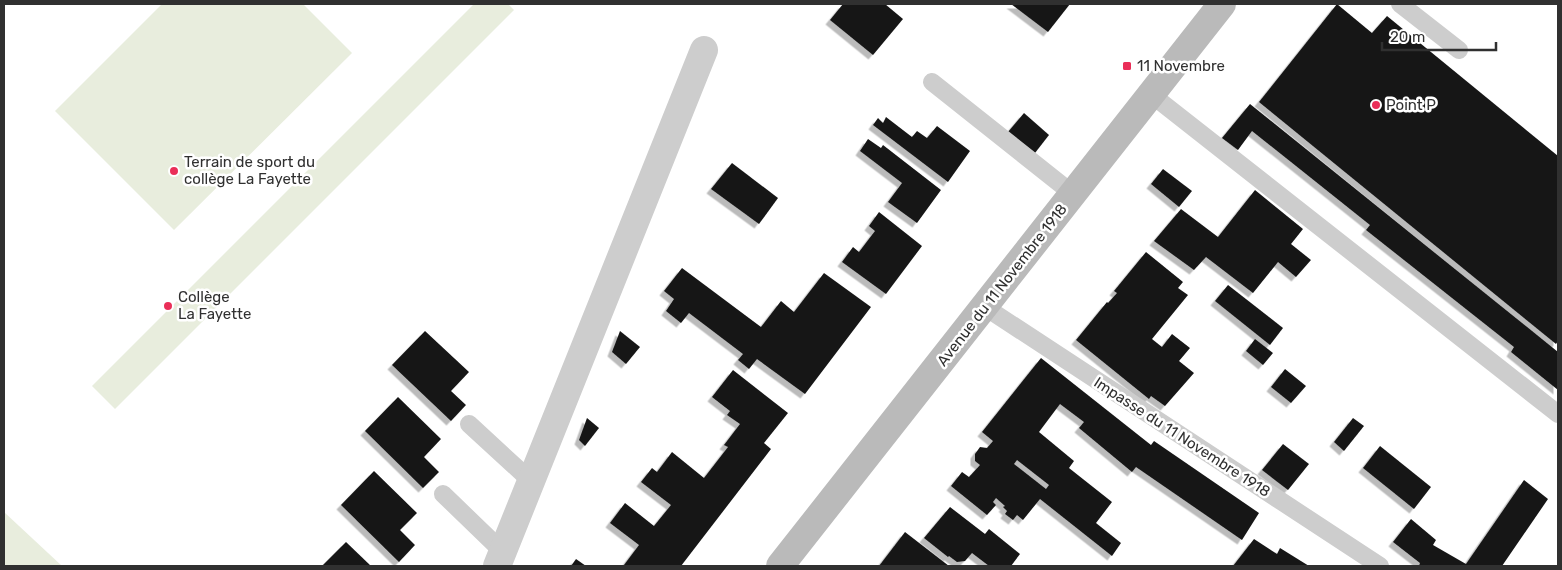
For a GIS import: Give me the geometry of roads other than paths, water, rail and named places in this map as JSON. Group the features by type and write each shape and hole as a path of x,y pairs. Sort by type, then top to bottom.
{"main road":[{"name":"Avenue du 11 Novembre 1918","path":"780,566 1222,4"}],"street":[{"path":"500,559 704,50"}],"lane":[{"path":"1400,4 1459,50"},
{"path":"932,82 1074,194"},
{"path":"1152,95 1558,414"},
{"name":"Impasse du 11 Novembre 1918","path":"985,307 1380,566"},
{"path":"469,424 531,481"},
{"path":"443,494 500,559"}],"place":[{"name":"11 Novembre","path":"1127,66"},
{"name":"Point P","path":"1376,105"},
{"name":"Terrain de sport du collège La Fayette","path":"174,171"},
{"name":"Collège La Fayette","path":"168,306"}]}
